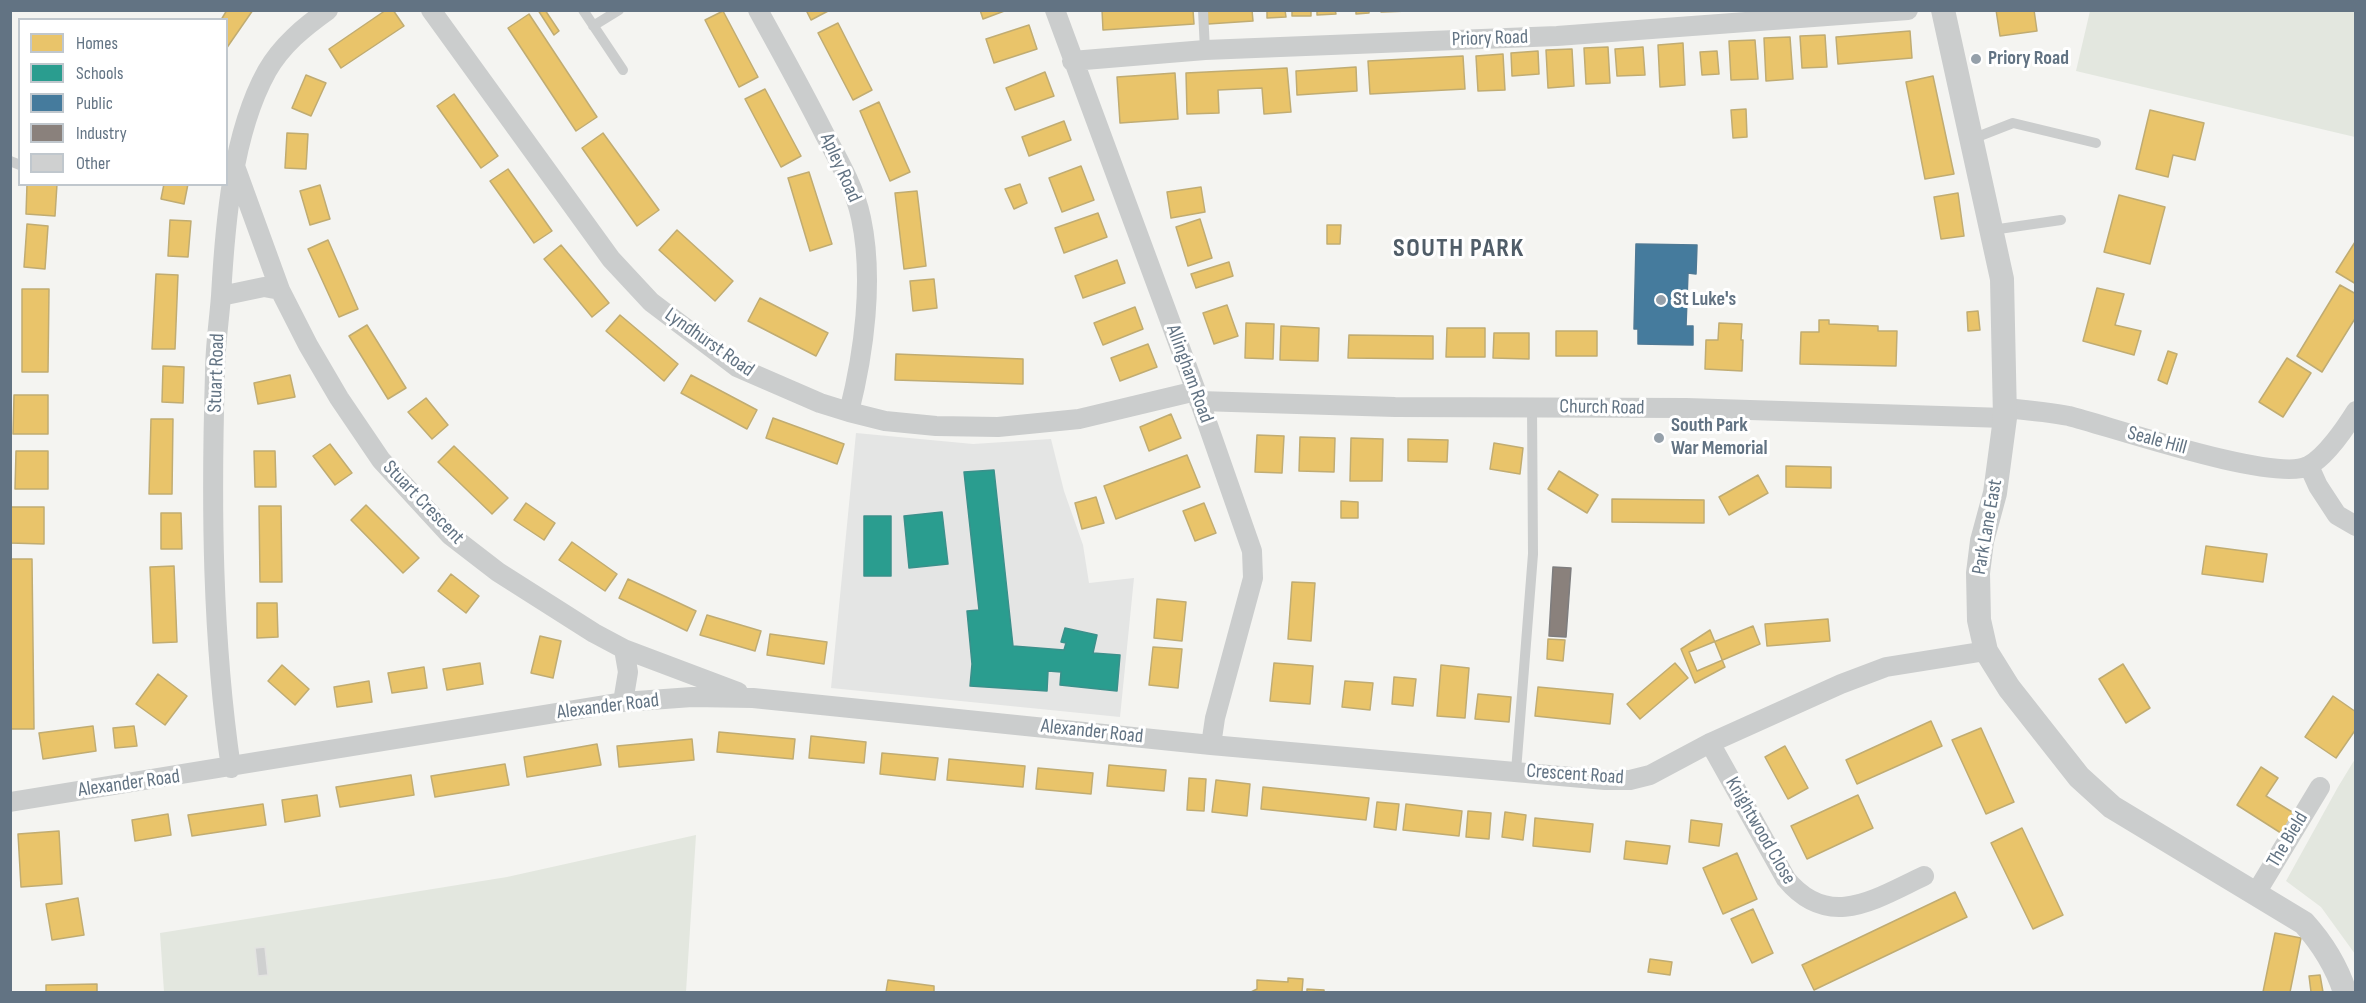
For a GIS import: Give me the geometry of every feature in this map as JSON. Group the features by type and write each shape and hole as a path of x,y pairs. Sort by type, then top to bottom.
{"street":[{"name":"Stuart Road","path":"231,768 222,701 215,546 215,372 224,236 242,136 267,72 277,55 297,34 328,10"},
{"name":"Lyndhurst Road","path":"431,10 610,259 651,302 737,368 820,403 849,412 885,421 936,426 998,427 1079,419 1198,396"},
{"name":"Apley Road","path":"758,10 837,157 853,192 861,219 866,285 864,327 858,376 849,412"},
{"name":"Allingham Road","path":"1055,10 1198,396 1252,551 1253,578 1215,718 1211,745"},
{"name":"Priory Road","path":"1072,61 1205,50 1557,36 1908,10"},
{"name":"Park Lane East","path":"1943,10 2002,279 2005,413 1995,493 1982,541 1978,573 1979,620 1986,651 2009,688 2079,777 2103,799 2156,835 2256,893 2304,924 2321,942 2338,972 2345,993"},
{"name":"Stuart Crescent","path":"236,169 280,290 308,345 381,460 442,527 498,572 560,614 624,649 753,698"},
{"path":"221,296 264,286 280,290"},
{"name":"Church Road","path":"1198,396 1395,407 1686,408 2005,413"},
{"path":"2355,411 2340,435 2309,466 2318,486 2337,515 2355,526"},
{"name":"Seale Hill","path":"2005,413 2067,416 2241,463 2276,470 2292,471 2309,466"},
{"path":"623,702 628,672 624,649"},
{"name":"Crescent Road","path":"1211,745 1605,780 1630,780 1670,765 1710,744 1841,684 1886,667 1986,651"},
{"name":"Alexander Road","path":"10,802 231,768 623,702 692,698 753,698 1211,745"},
{"name":"Knightwood Close","path":"1710,744 1785,879 1796,892 1811,901 1824,905 1850,908 1863,905 1924,876"},
{"name":"The Bield","path":"2256,893 2320,787"}],"lane":[{"path":"583,10 623,70"},
{"path":"593,26 619,10"},
{"path":"1203,10 1205,50"},
{"path":"1972,139 2013,123 2096,143"},
{"path":"1992,230 2061,220"},
{"path":"1516,771 1533,554 1532,407"}],"shaded area":[{"path":"2090,11 2355,11 2355,137 2076,71"},
{"path":"856,433 973,444 1051,439 1064,491 1083,545 1089,583 1134,578 1120,717 831,688"},
{"path":"2355,759 2355,954 2321,907 2286,881"},
{"path":"696,835 686,992 164,992 160,933 507,877"}],"building: Homes":[{"path":"227,10 253,10 228,46 228,18 222,18"},
{"path":"386,10 393,10 404,26 341,68 329,49"},
{"path":"538,10 545,10 559,31 554,35"},
{"path":"806,10 830,10 811,20"},
{"path":"980,10 1007,10 983,19"},
{"path":"1102,10 1193,10 1194,24 1103,30"},
{"path":"1207,10 1252,10 1253,21 1208,24"},
{"path":"1267,10 1285,10 1286,17 1267,18"},
{"path":"1292,10 1311,10 1311,16 1292,16"},
{"path":"1317,10 1335,10 1336,14 1317,15"},
{"path":"1356,10 1369,10 1369,13 1356,14"},
{"path":"1381,10 1409,10 1409,11 1381,12"},
{"path":"1996,10 2034,10 2037,31 2000,36"},
{"path":"723,11 758,77 739,87 705,20"},
{"path":"529,14 597,117 576,131 508,28"},
{"path":"838,23 872,90 853,100 818,33"},
{"path":"1029,25 1037,49 994,63 986,39"},
{"path":"1910,31 1912,58 1838,64 1836,37"},
{"path":"1825,35 1827,67 1802,68 1800,36"},
{"path":"1790,37 1793,79 1766,81 1764,38"},
{"path":"1755,40 1758,79 1731,80 1729,41"},
{"path":"1683,43 1685,85 1660,87 1658,45"},
{"path":"1608,47 1610,83 1586,84 1584,48"},
{"path":"1643,47 1645,75 1617,76 1615,49"},
{"path":"1572,49 1574,86 1548,88 1546,50"},
{"path":"1538,51 1539,74 1512,76 1511,53"},
{"path":"1717,51 1719,74 1702,75 1700,52"},
{"path":"1503,54 1505,90 1478,91 1476,56"},
{"path":"1463,56 1465,89 1370,94 1368,61"},
{"path":"1356,67 1357,91 1297,95 1296,71"},
{"path":"1287,68 1291,112 1264,114 1262,88 1218,90 1219,113 1187,114 1186,73"},
{"path":"1045,72 1054,96 1015,110 1006,88"},
{"path":"1175,73 1178,119 1120,123 1117,77"},
{"path":"306,75 326,83 311,116 292,108"},
{"path":"1933,76 1954,174 1925,179 1906,82"},
{"path":"765,89 801,156 781,167 745,99"},
{"path":"454,94 498,156 481,168 437,106"},
{"path":"879,102 910,172 890,181 860,111"},
{"path":"1746,109 1747,137 1733,138 1731,110"},
{"path":"2150,110 2204,123 2195,160 2173,155 2168,177 2136,169"},
{"path":"1064,121 1071,140 1029,156 1022,137"},
{"path":"287,133 308,134 306,169 285,168"},
{"path":"603,133 659,210 637,226 582,148"},
{"path":"1081,166 1094,200 1062,212 1049,178"},
{"path":"508,169 552,231 534,243 490,181"},
{"path":"809,172 832,244 810,251 788,178"},
{"path":"1020,184 1027,203 1014,209 1005,189"},
{"path":"320,185 330,219 310,225 300,191"},
{"path":"27,186 57,186 55,216 26,214"},
{"path":"164,186 188,186 184,204 161,199"},
{"path":"1201,187 1205,212 1171,218 1167,192"},
{"path":"917,191 926,266 904,269 895,193"},
{"path":"1958,193 1964,236 1941,239 1934,197"},
{"path":"2119,195 2165,207 2150,264 2104,252"},
{"path":"1098,213 1107,237 1064,253 1055,228"},
{"path":"1200,219 1212,258 1188,266 1176,227"},
{"path":"170,220 191,221 188,257 168,256"},
{"path":"27,224 48,226 45,269 24,267"},
{"path":"1327,225 1341,225 1340,244 1327,244"},
{"path":"677,230 733,281 715,301 659,250"},
{"path":"328,240 358,309 339,317 308,249"},
{"path":"2356,242 2356,284 2336,272"},
{"path":"561,245 609,303 592,317 544,259"},
{"path":"1117,260 1125,283 1083,298 1075,276"},
{"path":"1229,262 1233,276 1196,288 1191,274"},
{"path":"156,274 178,275 175,349 152,349"},
{"path":"934,279 937,308 913,311 910,281"},
{"path":"2340,285 2356,294 2356,317 2322,372 2297,356"},
{"path":"2097,288 2124,294 2115,325 2141,331 2134,355 2083,341"},
{"path":"22,289 49,289 48,372 22,372"},
{"path":"760,298 828,333 816,356 748,321"},
{"path":"1227,305 1238,336 1214,344 1203,313"},
{"path":"1135,307 1143,329 1103,345 1094,323"},
{"path":"1978,311 1980,330 1968,331 1967,312"},
{"path":"620,315 678,364 664,381 606,331"},
{"path":"1819,320 1829,320 1829,324 1878,326 1878,331 1897,331 1896,366 1800,364 1801,332 1819,332"},
{"path":"1246,323 1274,324 1273,359 1245,358"},
{"path":"1719,323 1742,324 1742,371 1705,369 1706,340 1718,340"},
{"path":"367,325 406,388 388,399 349,336"},
{"path":"1281,326 1319,328 1318,361 1280,360"},
{"path":"1447,328 1485,328 1485,357 1446,357"},
{"path":"1556,331 1597,331 1597,356 1556,356"},
{"path":"1494,333 1529,333 1529,359 1493,358"},
{"path":"1349,335 1433,336 1433,359 1348,358"},
{"path":"1148,344 1157,367 1120,381 1111,358"},
{"path":"2168,351 2177,354 2167,384 2158,380"},
{"path":"896,354 1023,359 1023,384 895,380"},
{"path":"2287,358 2311,373 2283,417 2259,402"},
{"path":"163,366 184,367 183,403 162,402"},
{"path":"290,375 295,397 258,404 254,383"},
{"path":"691,375 757,410 747,429 681,393"},
{"path":"14,395 48,395 48,434 13,434"},
{"path":"426,398 448,425 432,439 408,412"},
{"path":"1171,414 1181,438 1149,451 1140,427"},
{"path":"773,418 844,444 837,464 766,438"},
{"path":"151,419 173,419 172,494 149,494"},
{"path":"1257,435 1284,436 1282,473 1255,472"},
{"path":"1300,437 1335,438 1334,472 1299,471"},
{"path":"1351,438 1383,439 1382,481 1350,481"},
{"path":"1408,439 1448,440 1447,462 1408,461"},
{"path":"1494,443 1523,448 1520,474 1490,469"},
{"path":"330,444 352,473 335,485 313,456"},
{"path":"454,446 508,498 492,514 438,462"},
{"path":"16,451 48,451 48,489 15,489"},
{"path":"254,451 275,451 276,487 255,487"},
{"path":"1187,455 1200,487 1116,519 1104,486"},
{"path":"1786,466 1831,467 1831,488 1786,487"},
{"path":"1559,471 1598,495 1587,513 1548,489"},
{"path":"1758,475 1768,493 1729,515 1719,497"},
{"path":"1096,497 1104,523 1082,529 1075,503"},
{"path":"1612,499 1704,500 1704,523 1612,522"},
{"path":"1341,501 1358,502 1358,518 1341,518"},
{"path":"526,503 555,523 544,540 514,520"},
{"path":"1204,503 1216,533 1195,541 1183,511"},
{"path":"366,505 419,558 403,573 351,520"},
{"path":"259,506 281,506 282,582 260,582"},
{"path":"10,507 44,507 44,544 10,543"},
{"path":"161,513 181,513 182,549 161,549"},
{"path":"572,542 617,574 605,591 559,560"},
{"path":"2206,546 2267,554 2263,582 2202,574"},
{"path":"10,559 32,559 34,729 10,729"},
{"path":"174,566 177,642 153,643 150,567"},
{"path":"451,574 479,596 466,613 438,591"},
{"path":"628,579 696,611 687,631 619,598"},
{"path":"1292,582 1315,583 1311,641 1288,639"},
{"path":"1157,599 1186,602 1182,641 1154,638"},
{"path":"257,603 277,603 278,637 257,638"},
{"path":"707,615 761,631 755,651 700,635"},
{"path":"1828,619 1830,641 1767,646 1765,624"},
{"path":"1753,626 1760,644 1697,671 1689,652"},
{"path":"1710,630 1725,667 1695,683 1681,649"},
{"path":"770,634 827,642 824,664 767,655"},
{"path":"540,636 561,641 553,678 531,673"},
{"path":"1548,639 1565,640 1563,661 1547,659"},
{"path":"1153,647 1182,649 1178,688 1149,685"},
{"path":"480,663 483,684 447,690 443,669"},
{"path":"1274,663 1313,666 1310,704 1270,701"},
{"path":"1675,663 1688,678 1640,719 1627,704"},
{"path":"2123,664 2150,708 2126,723 2099,679"},
{"path":"282,665 309,689 295,705 268,681"},
{"path":"1441,665 1469,668 1465,718 1437,716"},
{"path":"424,667 427,688 392,693 388,673"},
{"path":"158,674 187,696 165,725 136,704"},
{"path":"1394,677 1416,679 1413,706 1392,704"},
{"path":"369,681 372,702 337,707 334,687"},
{"path":"1345,681 1373,683 1370,710 1342,707"},
{"path":"1538,687 1613,694 1610,724 1535,716"},
{"path":"1478,694 1511,697 1509,722 1475,719"},
{"path":"2333,696 2356,712 2356,729 2336,758 2305,737"},
{"path":"1931,721 1942,746 1857,784 1846,760"},
{"path":"93,726 96,751 43,759 39,733"},
{"path":"134,726 137,746 115,748 113,728"},
{"path":"1981,728 2014,802 1986,814 1952,740"},
{"path":"719,732 795,739 793,759 717,752"},
{"path":"811,736 866,742 864,763 809,758"},
{"path":"692,739 694,760 619,767 617,746"},
{"path":"597,744 601,765 527,777 524,757"},
{"path":"1785,746 1808,788 1788,799 1765,757"},
{"path":"882,753 938,758 935,780 880,774"},
{"path":"949,759 1025,766 1023,787 947,780"},
{"path":"505,764 509,785 435,797 431,776"},
{"path":"1109,765 1166,770 1164,791 1107,786"},
{"path":"2261,767 2278,778 2266,796 2297,815 2284,835 2237,805"},
{"path":"1038,768 1093,773 1091,794 1036,789"},
{"path":"411,775 414,795 340,807 336,787"},
{"path":"1189,778 1206,779 1204,811 1187,810"},
{"path":"1216,780 1250,784 1247,816 1212,812"},
{"path":"1263,787 1369,798 1366,820 1261,809"},
{"path":"317,795 320,816 285,822 282,800"},
{"path":"1858,795 1873,828 1807,859 1791,826"},
{"path":"1377,802 1399,804 1396,830 1374,827"},
{"path":"263,804 266,825 192,836 188,815"},
{"path":"1406,804 1462,811 1459,836 1403,830"},
{"path":"1468,811 1491,813 1489,839 1466,837"},
{"path":"1505,812 1526,815 1523,840 1502,837"},
{"path":"168,814 171,835 135,841 132,820"},
{"path":"1535,818 1593,824 1590,852 1533,846"},
{"path":"1691,820 1722,824 1719,846 1689,842"},
{"path":"2022,828 2063,915 2033,929 1991,843"},
{"path":"59,831 62,884 21,887 18,834"},
{"path":"1626,841 1670,846 1667,864 1624,859"},
{"path":"1737,853 1757,899 1723,914 1703,868"},
{"path":"1955,892 1967,917 1814,990 1802,965"},
{"path":"78,898 84,935 52,940 46,904"},
{"path":"1753,909 1773,953 1752,963 1731,919"},
{"path":"2275,933 2301,938 2290,992 2263,992"},
{"path":"1650,959 1672,962 1670,975 1648,972"},
{"path":"2320,975 2323,992 2311,992 2309,976"},
{"path":"1288,978 1303,979 1302,992 1251,992 1257,989 1257,980 1288,982"},
{"path":"888,980 934,986 934,992 886,992"},
{"path":"97,984 97,992 46,992 46,985"},
{"path":"1307,989 1324,990 1324,992 1307,992"}],"building: Schools":[{"path":"994,470 1013,646 1064,650 1066,643 1061,642 1065,628 1097,635 1093,653 1120,655 1117,691 1060,685 1061,672 1048,671 1047,691 970,686 972,664 967,611 979,610 964,472"},
{"path":"942,512 948,564 909,568 904,516"},
{"path":"864,516 891,516 891,576 864,576"}],"building: Public":[{"name":"St Luke's","path":"1636,244 1697,245 1696,274 1688,273 1686,326 1693,326 1693,345 1638,344 1638,329 1634,329"}],"building: Industry":[{"path":"1553,567 1571,568 1566,637 1549,636"}],"building: Other":[{"path":"265,947 268,975 258,976 255,948"}],"place":[{"name":"Priory Road","path":"1976,59"},
{"name":"St Luke's","path":"1661,300"},
{"name":"South Park War Memorial","path":"1659,438"}],"district":[{"name":"SOUTH PARK","path":"1459,249"}]}
